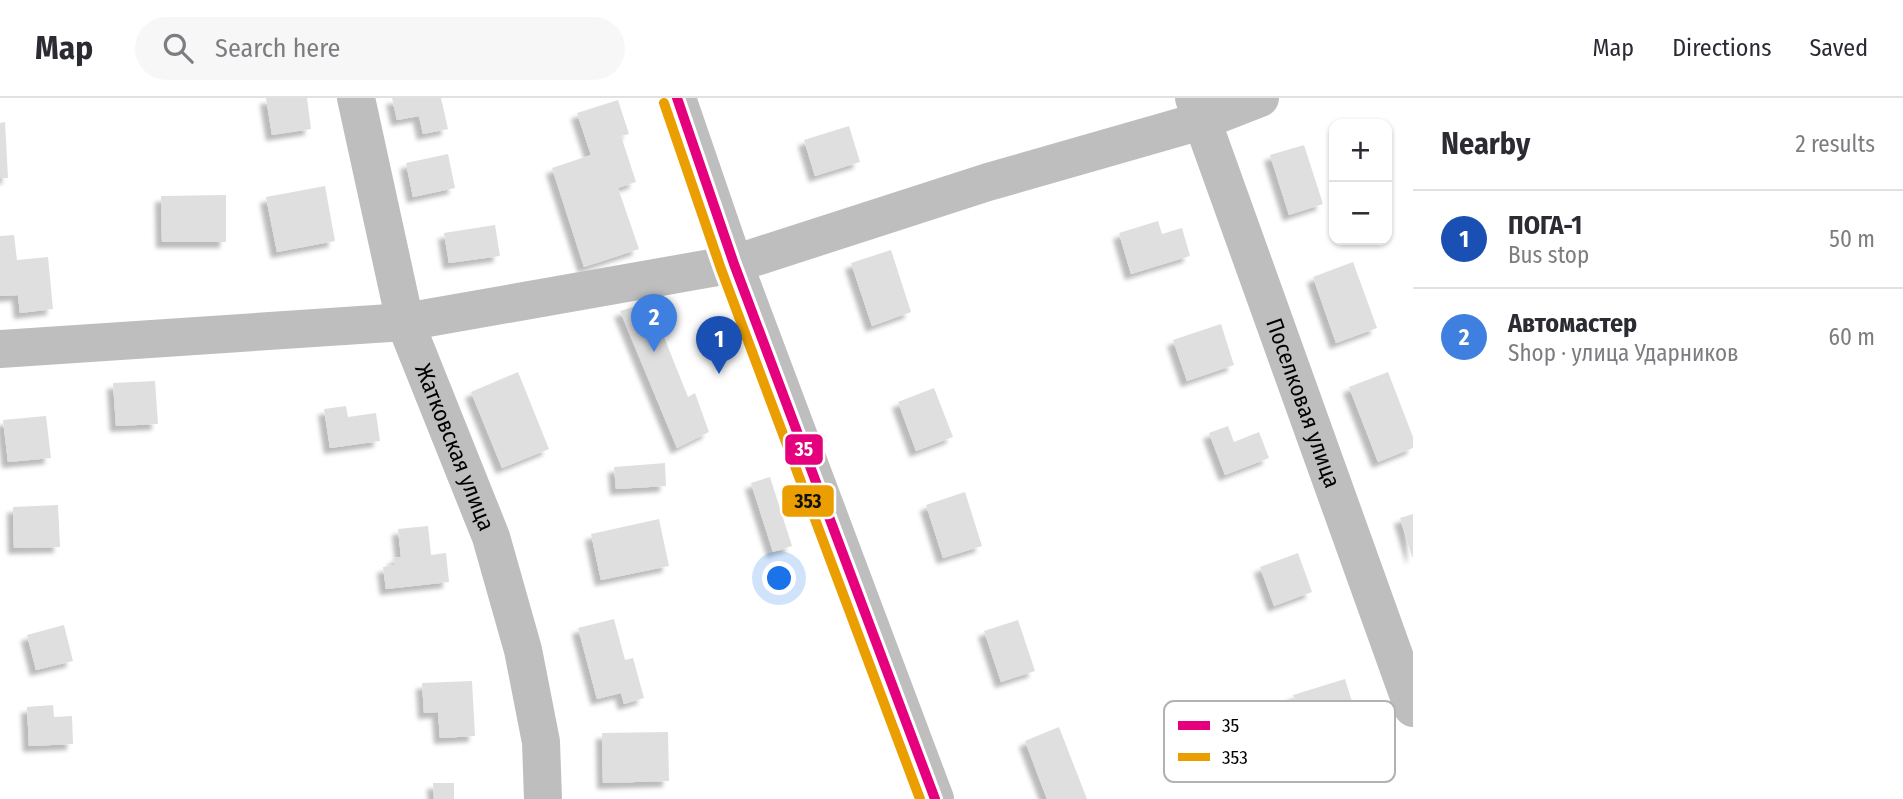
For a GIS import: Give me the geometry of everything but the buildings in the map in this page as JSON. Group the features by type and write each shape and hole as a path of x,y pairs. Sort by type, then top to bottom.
{"street":[{"name":"Жатковская улица","path":"356,98 405,323 491,537 523,650 541,742 543,799"},
{"path":"677,98 734,264 935,799"},
{"path":"0,349 405,323 734,264 988,182 1197,110 1259,98"},
{"name":"Поселковая улица","path":"1197,110 1413,708"}],"transit line":[{"name":"35","path":"677,98 734,264 935,799"},
{"name":"353","path":"664,103 721,269 920,799"}],"place":[{"name":"Автомастер","path":"654,352"},
{"name":"ПОГА-1","path":"719,374"}]}
